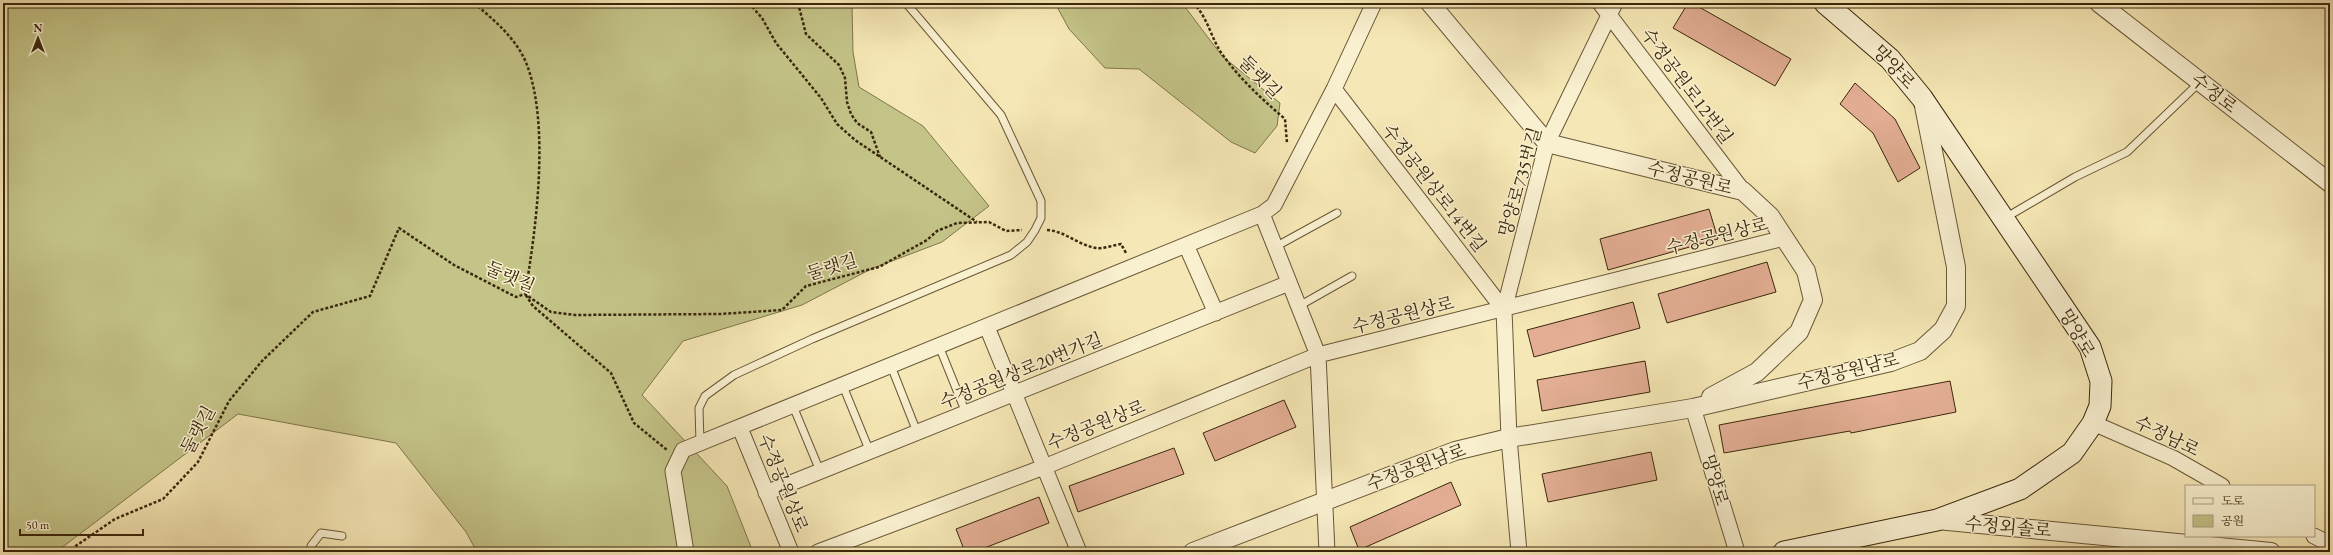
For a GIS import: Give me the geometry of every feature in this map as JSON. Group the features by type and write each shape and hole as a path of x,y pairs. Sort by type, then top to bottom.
{"main road":[{"name":"망양로","path":"1784,552 1937,520 2020,489 2072,453 2093,423 2100,406 2100,381 2090,347 1922,98 1890,59 1825,3"}],"street":[{"name":"수정공원상로","path":"678,459 683,450 1262,214 1274,205 1334,89 1374,3"},
{"path":"1430,3 1547,143"},
{"name":"수정로","path":"2099,3 2330,183"},
{"name":"망양로735번길","path":"1504,310 1547,143 1608,7"},
{"name":"수정공원로12번길","path":"1608,7 1743,191"},
{"name":"수정공원상로14번길","path":"1334,89 1504,310"},
{"name":"수정공원남로","path":"1193,552 1455,451 1509,438 1693,408 1891,362 1920,351 1943,330 1956,306 1956,267 1922,98"},
{"name":"수정공원로","path":"1547,143 1743,191 1770,216 1806,271 1813,300 1799,332 1756,372 1693,408"},
{"path":"1262,214 1318,356 1327,552"},
{"name":"수정공원상로","path":"818,552 1044,467 1318,356 1784,238"},
{"path":"1186,245 1216,313"},
{"name":"수정공원상로20번가길","path":"766,493 1289,283"},
{"path":"1504,310 1509,438 1519,552"},
{"name":"수정공원상로","path":"987,327 1044,467"},
{"name":"망양로","path":"1693,408 1737,552"},
{"name":"수정남로","path":"2093,423 2173,458 2220,485"},
{"name":"수정공원상로","path":"740,428 791,552"},
{"path":"678,459 672,471 686,552"},
{"path":"1044,467 1079,552"},
{"name":"수정외솔로","path":"1937,520 2271,552"},
{"path":"2315,536 2330,544"}],"lane":[{"path":"700,444 698,408 706,396 734,375 812,339 1011,255 1027,242 1035,230 1040,218 1040,201 1002,115 906,3"},
{"path":"2004,219 2075,177 2127,152 2200,82"},
{"path":"1275,247 1337,213"},
{"path":"1299,306 1352,276"},
{"path":"939,346 966,413"},
{"path":"891,366 917,432"},
{"path":"843,386 870,452"},
{"path":"793,406 820,472"},
{"path":"310,552 311,546 321,533 342,536"}],"path":[{"path":"474,3 507,32 526,64 534,91 539,136 538,193 532,254 525,294 533,306 611,374 634,423 678,459"},
{"path":"749,3 762,18 776,43 821,98 837,124 880,157 978,223"},
{"path":"798,3 806,34 839,65 845,78 846,102 857,123 871,132 880,157"},
{"name":"둘랫길","path":"1193,3 1202,11 1224,57 1259,97 1285,119 1288,149 1287,166 1290,173"},
{"name":"둘랫길","path":"67,552 115,519 163,499 198,462 229,400 262,361 313,312 370,296 399,228 454,265 516,297 525,294 551,312 575,315 720,314 782,310 806,286 879,267 927,240 937,231 957,223 989,222 1006,231 1057,231 1078,242 1098,248 1121,244 1134,266"}],"green space":[{"path":"3,3 852,3 853,52 859,87 923,126 989,206 942,242 871,269 802,305 683,341 642,395 727,486 753,552 477,552 466,532 396,443 238,414 56,552 3,552"},
{"path":"1055,3 1182,3 1222,56 1280,103 1277,126 1255,153 1231,142 1139,69 1105,68 1069,29"}],"building":[{"path":"1688,3 1692,3 1791,59 1775,86 1673,28"},
{"path":"1855,83 1895,119 1920,168 1898,182 1873,133 1840,104"},
{"path":"1709,209 1718,239 1608,270 1600,239"},
{"path":"1767,262 1776,292 1667,323 1658,294"},
{"path":"1633,302 1640,328 1534,357 1527,330"},
{"path":"1645,361 1650,392 1542,411 1537,380"},
{"path":"1950,381 1956,412 1851,433 1850,431 1724,453 1719,425"},
{"path":"1284,400 1296,427 1215,461 1203,433"},
{"path":"1174,448 1184,474 1078,512 1069,486"},
{"path":"1651,452 1657,480 1548,502 1542,474"},
{"path":"1451,482 1461,505 1359,550 1350,527"},
{"path":"1039,497 1049,523 974,552 965,552 956,529"}]}
